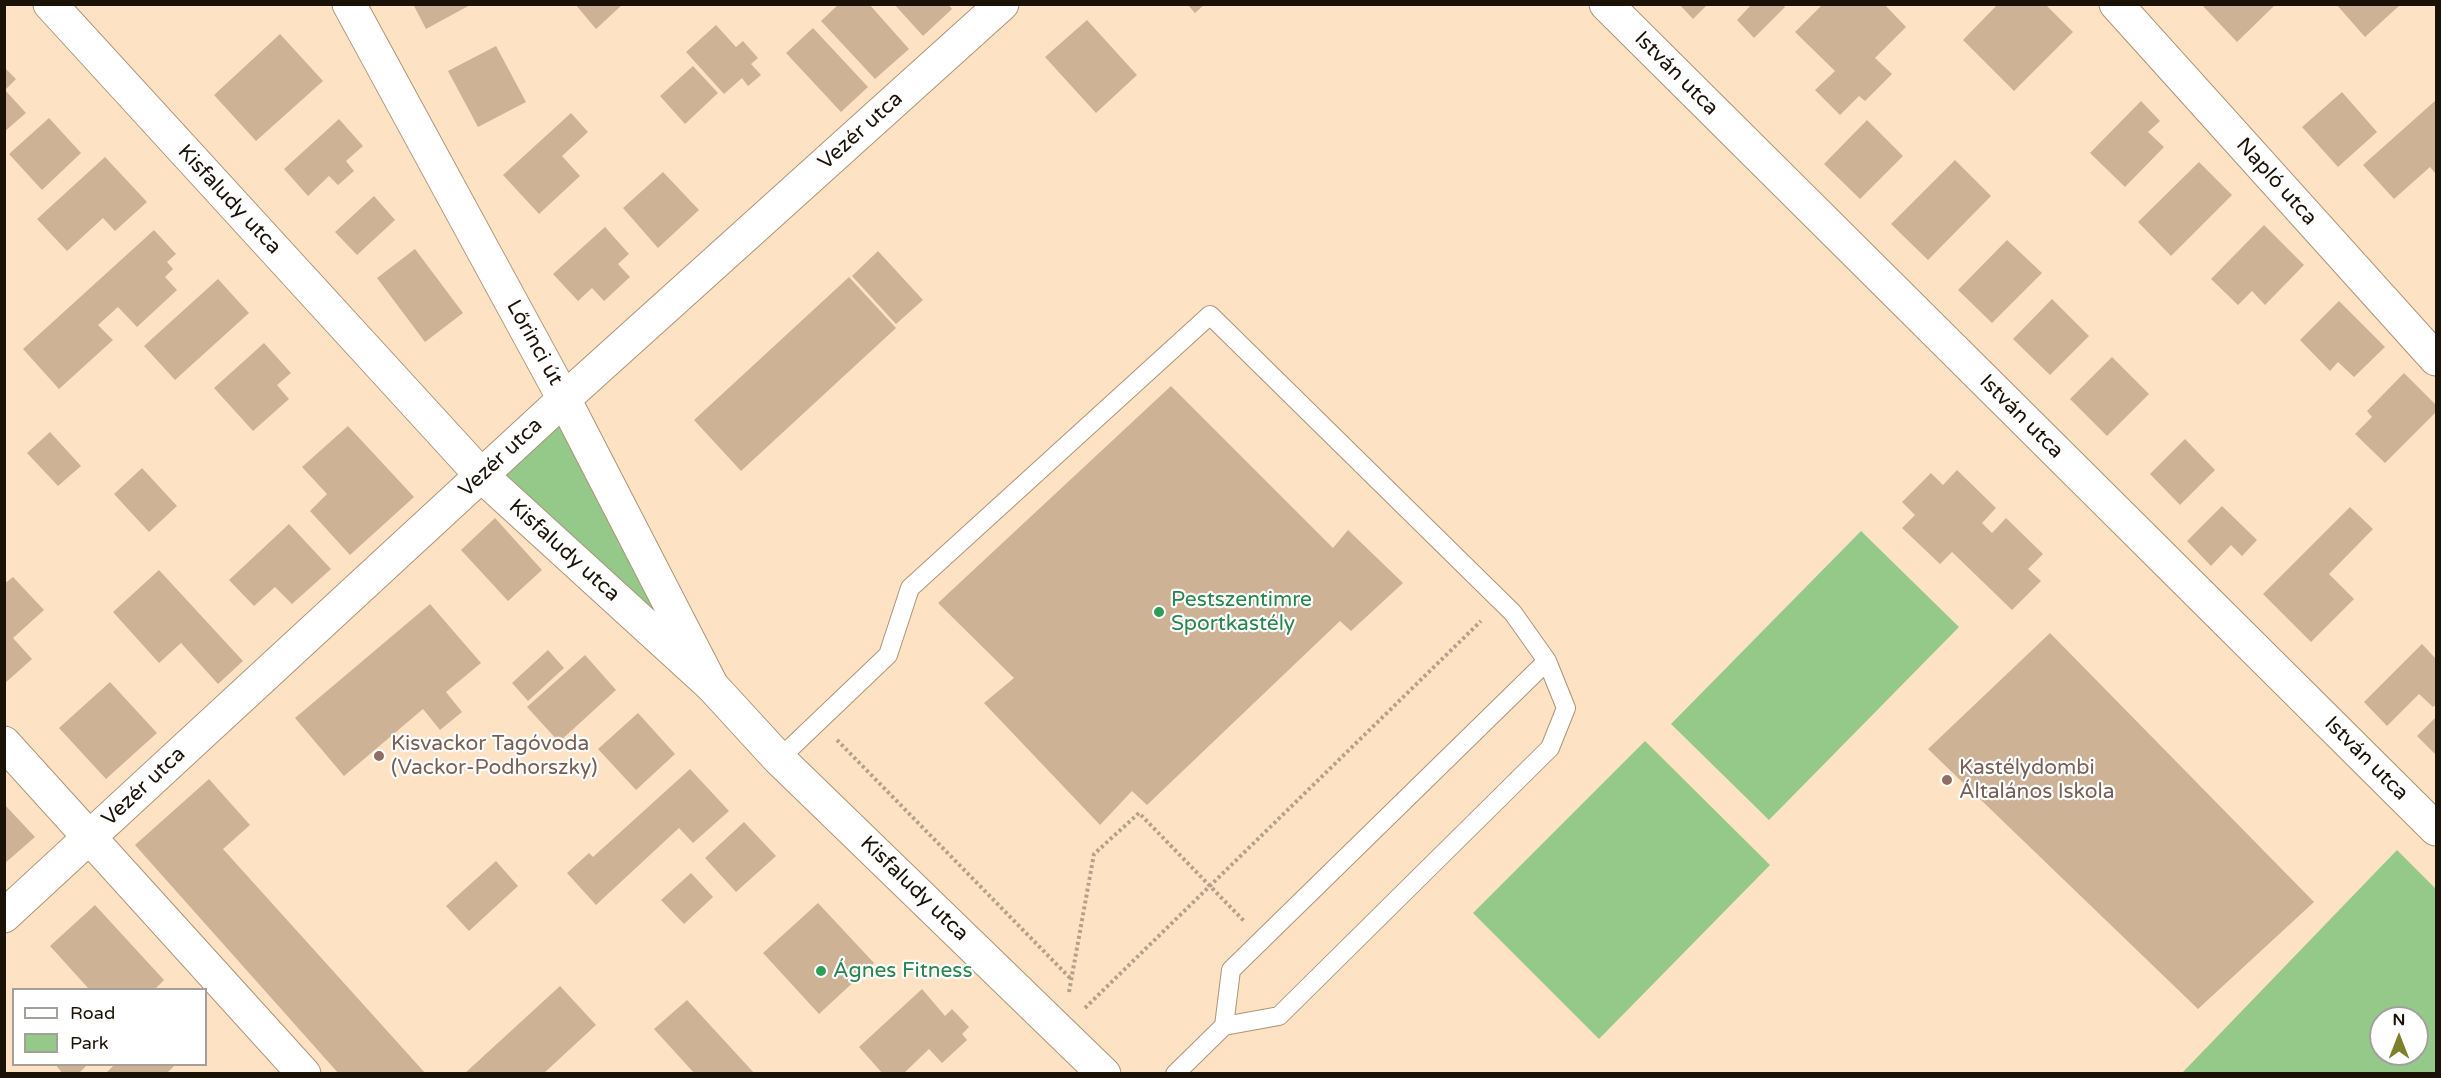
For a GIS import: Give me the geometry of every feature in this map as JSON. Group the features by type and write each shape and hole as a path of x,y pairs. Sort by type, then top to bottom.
{"street":[{"name":"Kisfaludy utca","path":"50,4 482,476 712,686 779,759 1104,1074"},
{"name":"Lőrinci út","path":"349,4 564,399 712,686"},
{"name":"Vezér utca","path":"4,916 564,399 1002,4"},
{"name":"István utca","path":"1606,4 2436,829"},
{"name":"Napló utca","path":"2116,4 2436,359"},
{"path":"4,743 304,1074"}],"lane":[{"path":"779,759 888,655 910,588 1210,315 1513,613 1547,661 1566,708 1550,748 1279,1016 1224,1026 1175,1074"},
{"path":"1224,1026 1231,969 1547,661"}],"path":[{"path":"1061,1031 1502,601"},
{"path":"819,723 1072,979"},
{"path":"1061,1031 1094,854 1139,813 1262,939"}],"green space":[{"path":"564,399 712,686 482,476"},
{"path":"1861,531 1959,627 1769,820 1671,724"},
{"path":"1645,741 1770,865 1599,1039 1473,913"},
{"path":"2397,850 2436,889 2436,1073 2182,1073"}],"building":[{"path":"413,4 472,4 426,29"},
{"path":"575,4 623,4 596,29"},
{"path":"839,4 869,4 909,49 875,79 821,21"},
{"path":"894,4 948,4 952,9 923,36"},
{"path":"1187,4 1205,4 1195,13"},
{"path":"1679,4 1708,4 1693,19"},
{"path":"1752,4 1782,4 1785,7 1754,38 1737,20"},
{"path":"1823,4 1884,4 1906,27 1875,58 1892,74 1865,101 1859,96 1840,115 1815,90 1835,71 1795,32"},
{"path":"1998,4 2045,4 2073,32 2014,91 1963,40"},
{"path":"2201,4 2276,4 2237,42"},
{"path":"2336,4 2401,4 2365,37"},
{"path":"1087,20 1137,75 1096,113 1045,57"},
{"path":"716,25 736,47 743,41 758,58 751,64 761,75 748,86 742,78 724,94 686,52"},
{"path":"813,28 868,87 841,112 786,53"},
{"path":"280,34 323,81 256,141 214,95"},
{"path":"496,46 526,102 478,127 448,71"},
{"path":"693,66 718,93 685,124 660,96"},
{"path":"4,67 16,79 5,90 26,113 4,132"},
{"path":"2342,92 2377,132 2338,167 2302,127"},
{"path":"2436,100 2436,174 2430,167 2394,199 2363,165"},
{"path":"2141,101 2160,121 2148,132 2164,147 2125,187 2090,153"},
{"path":"571,113 588,132 562,156 580,176 539,214 503,175"},
{"path":"49,118 81,153 42,190 9,154"},
{"path":"339,119 363,146 346,161 354,171 338,185 329,176 308,196 284,169"},
{"path":"1867,120 1903,156 1860,199 1824,164"},
{"path":"105,157 147,202 115,231 103,218 67,251 37,219"},
{"path":"1955,160 1991,196 1928,260 1891,224"},
{"path":"2199,162 2232,195 2171,256 2138,222"},
{"path":"663,172 699,210 658,248 623,208"},
{"path":"374,196 395,220 357,255 335,232"},
{"path":"2264,225 2304,265 2265,305 2252,291 2238,305 2211,279"},
{"path":"605,227 629,254 618,264 630,277 604,301 592,288 578,301 553,274"},
{"path":"154,230 176,254 167,262 173,269 165,277 177,290 137,327 118,307 98,325 113,340 59,389 23,349"},
{"path":"2007,240 2042,273 1992,323 1958,290"},
{"path":"415,249 463,313 425,342 377,278"},
{"path":"878,251 923,300 896,324 852,276"},
{"path":"849,277 896,328 741,471 694,420"},
{"path":"218,279 249,313 175,380 144,346"},
{"path":"2052,299 2089,336 2050,375 2013,339"},
{"path":"2339,301 2385,347 2354,377 2338,362 2330,371 2300,340"},
{"path":"264,343 291,373 277,385 289,399 253,431 214,388"},
{"path":"2112,357 2149,394 2107,436 2070,399"},
{"path":"2404,373 2436,405 2436,412 2385,463 2355,434 2372,417 2367,411"},
{"name":"Pestszentimre Sportkastély","path":"1171,386 1333,548 1348,530 1403,583 1351,631 1340,621 1147,805 1132,791 1100,825 984,703 1014,678 938,603"},
{"path":"348,426 414,497 350,555 310,511 327,494 302,467"},
{"path":"50,432 81,466 58,486 27,453"},
{"path":"2185,439 2215,470 2180,505 2150,474"},
{"path":"142,468 177,506 149,532 114,494"},
{"path":"1957,470 1996,508 1982,523 1992,533 2006,518 2043,554 2028,569 2041,581 2012,610 1952,552 1940,564 1902,528 1915,515 1902,502 1931,473 1943,485"},
{"path":"2222,506 2257,540 2242,556 2231,545 2211,566 2187,541"},
{"path":"2350,507 2373,529 2329,574 2354,599 2311,642 2263,594"},
{"path":"495,518 542,570 508,601 461,550"},
{"path":"289,524 331,569 292,604 275,587 254,606 229,580"},
{"path":"159,570 243,661 218,684 181,643 159,663 113,612"},
{"path":"13,577 44,610 13,638 32,659 4,684 4,584"},
{"path":"430,604 481,663 446,692 462,712 440,730 423,709 344,776 295,718"},
{"name":"Kastélydombi Általános Iskola","path":"2050,633 2314,902 2198,1009 1928,749"},
{"path":"2422,644 2436,659 2436,704 2433,707 2419,694 2387,726 2364,702"},
{"path":"548,650 564,668 528,701 512,683"},
{"path":"585,655 616,690 559,742 527,707"},
{"path":"110,682 157,733 106,779 59,728"},
{"path":"638,713 675,754 636,790 598,749"},
{"path":"2436,717 2436,755 2417,736"},
{"path":"690,769 729,811 693,843 679,828 596,905 567,873 589,853 593,857"},
{"path":"209,779 250,825 223,849 426,1074 339,1074 135,845"},
{"path":"4,804 35,837 4,864"},
{"path":"744,822 776,856 736,892 705,858"},
{"path":"496,861 518,886 469,931 446,906"},
{"path":"691,873 713,897 684,924 661,900"},
{"path":"818,903 874,963 819,1014 763,953"},
{"path":"95,905 164,980 156,988 88,988 50,946"},
{"path":"560,986 596,1025 543,1074 464,1074"},
{"path":"922,989 945,1016 952,1009 969,1027 962,1034 967,1040 942,1063 929,1049 903,1074 883,1074 859,1047"},
{"path":"687,1000 755,1074 695,1074 654,1029"},
{"path":"57,1066 86,1066 78,1074 63,1074"},
{"path":"113,1066 174,1066 166,1074 105,1074"}],"place":[{"name":"Pestszentimre Sportkastély","path":"1159,612"},
{"name":"Kisvackor Tagóvoda (Vackor-Podhorszky)","path":"379,756"},
{"name":"Kastélydombi Általános Iskola","path":"1947,780"},
{"name":"Ágnes Fitness","path":"821,971"}]}
